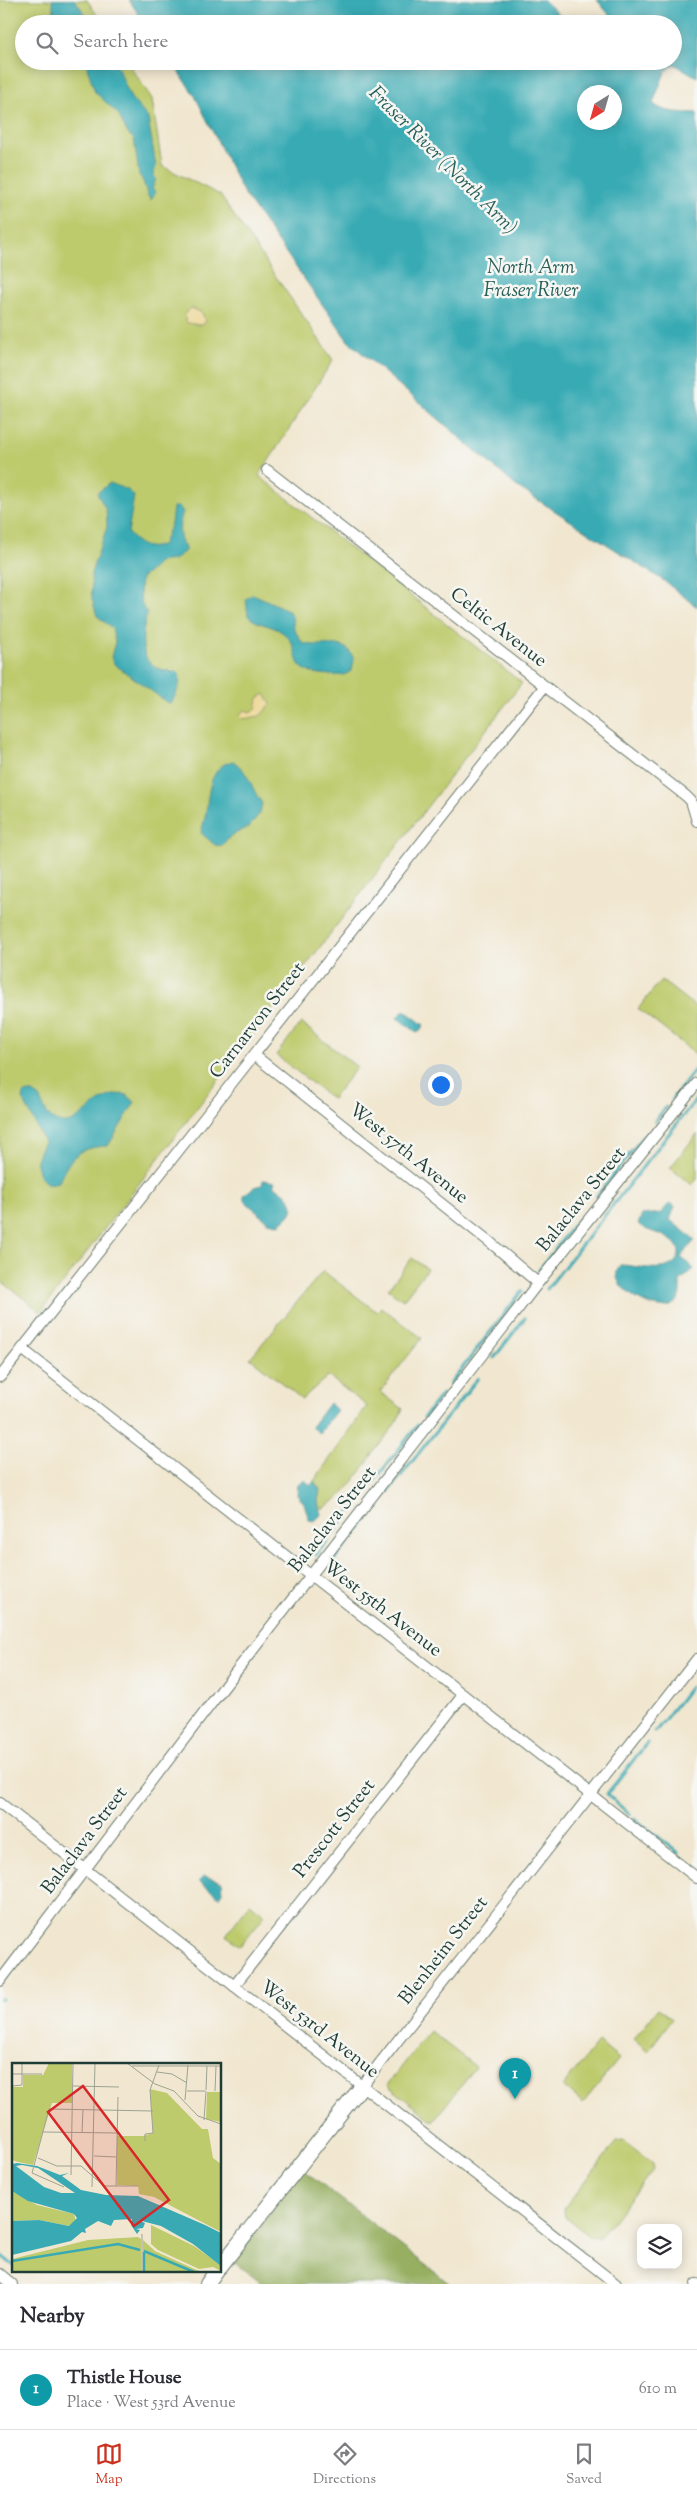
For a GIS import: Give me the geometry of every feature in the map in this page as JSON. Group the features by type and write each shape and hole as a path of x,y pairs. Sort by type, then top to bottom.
{"street":[{"name":"Celtic Avenue","path":"267,470 686,796 691,801 697,821"},
{"name":"Carnarvon Street","path":"0,1377 544,687"},
{"name":"West 57th Avenue","path":"254,1055 484,1237 538,1283"},
{"name":"Balaclava Street","path":"0,1981 217,1696 538,1283 697,1083"},
{"name":"West 55th Avenue","path":"22,1348 697,1878"},
{"name":"Blenheim Street","path":"221,2266 697,1659"},
{"name":"Prescott Street","path":"234,1986 463,1695"},
{"name":"West 53rd Avenue","path":"0,1803 616,2284"},
{"path":"207,2284 216,2272"},
{"path":"0,2274 12,2284"}],"green space":[{"path":"0,0 87,0 97,15 15,15 15,70 133,70 152,99 162,166 220,195 333,360 259,476 522,683 41,1312 0,1280"},
{"path":"661,980 697,1008 697,1055 638,1009"},
{"path":"301,1023 357,1067 332,1099 276,1055"},
{"path":"697,1134 697,1178 692,1185 670,1168"},
{"path":"412,1258 427,1269 403,1300 388,1289"},
{"path":"323,1271 377,1312 381,1307 422,1338 380,1392 403,1409 395,1423 347,1489 334,1501 319,1510 320,1490 314,1481 367,1406 328,1376 302,1399 250,1358"},
{"path":"250,1903 265,1915 240,1946 226,1935"},
{"path":"658,2008 672,2019 648,2051 634,2039"},
{"path":"430,2031 476,2067 433,2121 387,2085"},
{"path":"598,2042 619,2059 583,2103 563,2086"},
{"path":"623,2141 652,2163 653,2170 600,2237 592,2238 565,2217 564,2209 616,2142"},
{"path":"304,2170 450,2284 263,2284 232,2261"}],"sand":[{"path":"191,308 202,313 206,322 201,325 187,323 184,315"},
{"path":"265,694 271,704 260,716 243,719 239,715 245,710 250,712 256,709 258,698"}],"water":[{"path":"52,0 75,0 86,15 54,15"},
{"path":"129,0 544,0 560,15 139,15"},
{"name":"North Arm Fraser River","path":"597,0 697,0 697,77 682,69 682,15 609,15"},
{"path":"88,70 119,70 131,98 148,118 156,166 153,174 156,179 152,189 156,192 151,200 139,175 134,139 128,134 118,114 95,92"},
{"name":"North Arm Fraser River","path":"177,70 667,70 653,103 657,107 668,111 697,113 697,607 664,581 516,486 348,341 243,192 195,96"},
{"path":"110,483 128,490 134,496 128,533 144,546 153,547 163,544 171,523 173,507 179,507 183,512 180,530 185,551 174,560 158,562 153,569 141,578 140,588 141,601 147,614 143,637 144,653 153,665 179,674 180,677 177,692 172,702 168,703 114,664 111,657 115,642 112,628 97,616 92,599 91,573 107,527 106,510 97,493"},
{"path":"253,594 288,610 292,616 294,629 302,642 345,647 354,660 352,670 345,674 336,675 305,670 297,660 290,640 283,633 256,622 248,616 246,599"},
{"path":"233,761 247,775 262,803 260,813 249,827 231,836 221,846 215,845 201,833 209,792 218,769 224,764"},
{"path":"404,1010 424,1025 418,1033 397,1018"},
{"path":"28,1092 34,1093 38,1097 50,1117 55,1121 63,1123 70,1122 99,1101 117,1094 127,1095 135,1102 108,1146 82,1151 71,1160 59,1182 48,1184 39,1175 37,1170 37,1159 44,1142 23,1099 24,1094"},
{"path":"263,1180 275,1182 273,1185 285,1194 292,1203 291,1213 279,1224 268,1222 244,1200 244,1195 254,1187 262,1185"},
{"path":"670,1203 675,1206 670,1220 695,1240 681,1257 694,1269 680,1281 678,1300 672,1305 664,1307 646,1303 628,1293 617,1278 617,1271 620,1265 652,1268 667,1267 678,1258 678,1248 672,1241 638,1224 642,1215 661,1213"},
{"path":"329,1403 337,1410 319,1433 311,1427"},
{"path":"304,1480 311,1485 314,1481 320,1490 318,1501 321,1515 315,1521 309,1520 304,1503 297,1495 298,1484"},
{"path":"204,1876 222,1882 223,1892 219,1897 199,1881"}],"waterway":[{"path":"672,1099 697,1067"},
{"path":"547,1289 697,1098"},
{"path":"655,1121 666,1107"},
{"path":"597,1196 645,1134"},
{"path":"539,1270 579,1218"},
{"path":"450,1384 522,1291"},
{"path":"494,1358 525,1318"},
{"path":"329,1567 478,1378"},
{"path":"424,1417 442,1394"},
{"path":"316,1555 418,1425"},
{"path":"655,1732 690,1687"},
{"path":"630,1815 607,1794 647,1743"},
{"path":"635,1819 679,1853"},
{"path":"0,2255 12,2264"}],"place":[{"name":"Thistle House","path":"515,2099"}],"water label":[{"name":"Fraser River (North Arm)","path":"442,161"}]}
